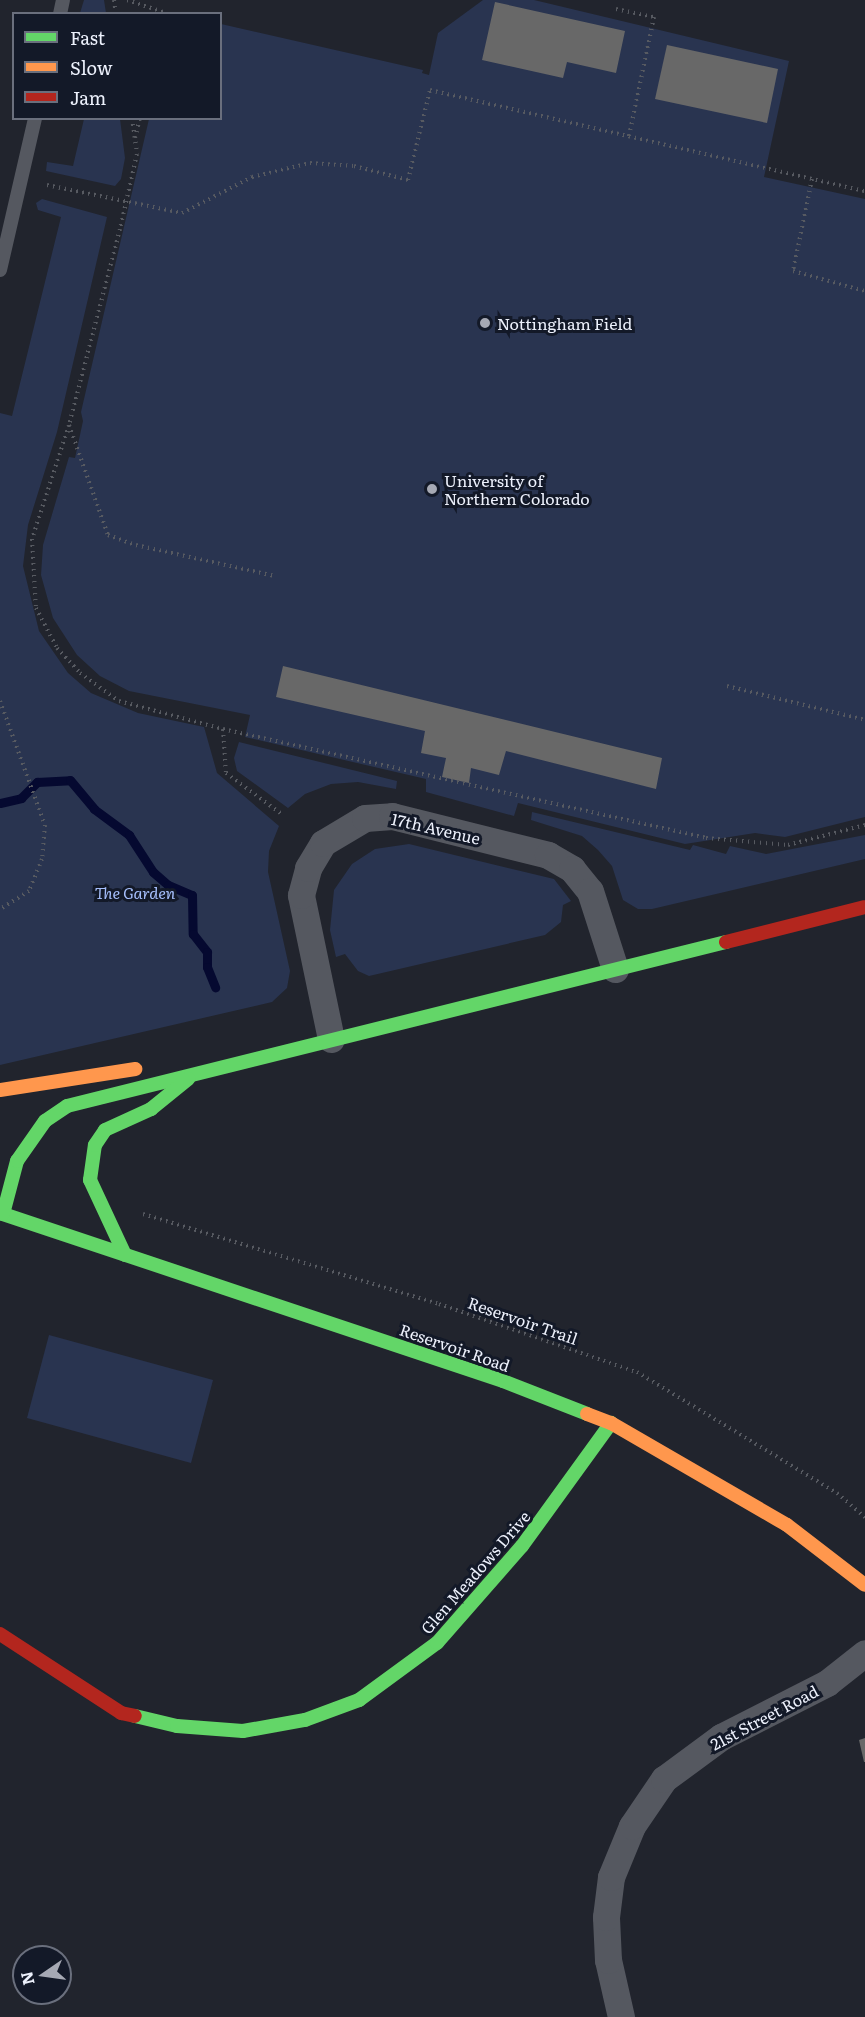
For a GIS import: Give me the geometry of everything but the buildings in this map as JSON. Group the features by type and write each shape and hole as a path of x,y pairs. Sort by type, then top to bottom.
{"street":[{"name":"17th Avenue","path":"331,1039 301,895 308,868 322,843 365,818 393,816 548,855 572,869 590,891 615,969"},
{"path":"1,1213 17,1161 45,1121 66,1106 865,907"},
{"path":"0,1090 139,1068 197,1072"},
{"path":"126,1255 90,1180 94,1145 105,1130 151,1109 197,1072"},
{"name":"Reservoir Road","path":"1,1213 503,1381 611,1423 787,1525 865,1585"},
{"name":"Glen Meadows Drive","path":"0,1634 121,1713 177,1726 243,1731 305,1720 359,1700 437,1643 522,1546 611,1423"},
{"name":"21st Street Road","path":"621,2017 608,1960 606,1917 611,1877 632,1826 664,1779 721,1737 827,1683 865,1653"}],"lane":[{"path":"0,270 35,120"}],"path":[{"path":"127,0 166,12"},
{"path":"616,9 654,17 629,136"},
{"path":"47,185 182,213 252,177 310,163 354,166 408,180 430,90 865,190"},
{"path":"132,120 137,154 126,203 69,425 32,539 36,608 57,648 80,673 119,701 223,729 706,838 788,844 865,825"},
{"path":"135,140 140,120"},
{"path":"812,179 793,271 865,291"},
{"path":"69,425 108,535 136,545 275,576"},
{"path":"727,686 865,720"},
{"path":"0,701 45,825 42,860 29,891 0,909"},
{"path":"223,729 226,773 283,815"},
{"name":"Reservoir Trail","path":"143,1214 440,1304 637,1372 837,1493 865,1517"}],"green space":[{"path":"84,0 104,0 106,12 80,12"},
{"name":"Nottingham Field","path":"483,0 534,0 789,61 764,177 865,199 865,817 785,837 755,833 685,844 518,803 514,816 426,792 426,779 245,737 250,715 129,691 100,676 77,655 53,618 41,575 43,545 69,457 75,458 83,421 81,412 149,120 222,120 222,24 423,70 422,73 429,75 438,33"},
{"path":"84,120 120,120 125,158 121,179 115,186 46,171 47,162 73,166"},
{"name":"The Garden","path":"42,199 107,217 57,432 28,525 23,566 39,631 68,673 91,693 138,713 204,727 217,773 279,826 269,851 268,872 290,971 287,988 272,1002 0,1065 0,413 12,416 61,217 38,210 36,203"},
{"path":"239,742 397,781 396,789 358,782 331,784 305,794 288,808 237,771 234,758"},
{"path":"532,812 690,850 693,845 726,854 730,846 766,854 865,835 865,859 652,909 638,909 623,900 612,866 598,850 582,836 531,820"},
{"path":"409,844 554,879 571,901 563,905 561,922 545,935 369,976 358,971 345,954 336,957 330,930 334,890 352,864 375,849"},
{"path":"49,1335 213,1380 191,1463 27,1418"}],"waterway":[{"path":"0,803 21,798 37,782 70,780 94,809 129,835 153,872 168,885 192,895 193,934 207,952 207,967 215,987"}],"traffic: fast":[{"path":"3,1214 17,1161 45,1121 67,1106 726,942"},
{"path":"125,1255 90,1180 95,1145 105,1130 151,1109 188,1079"},
{"path":"0,1213 503,1381 587,1414"},
{"path":"135,1716 177,1726 243,1731 305,1720 359,1700 437,1643 522,1546 611,1423"}],"traffic: slow":[{"path":"0,1090 135,1069"},
{"path":"587,1414 611,1423 787,1525 865,1585"}],"traffic: jam":[{"path":"726,942 865,907"},
{"path":"0,1634 121,1713 135,1716"}],"place":[{"name":"Nottingham Field","path":"485,323"},
{"name":"University of Northern Colorado","path":"432,489"}]}
